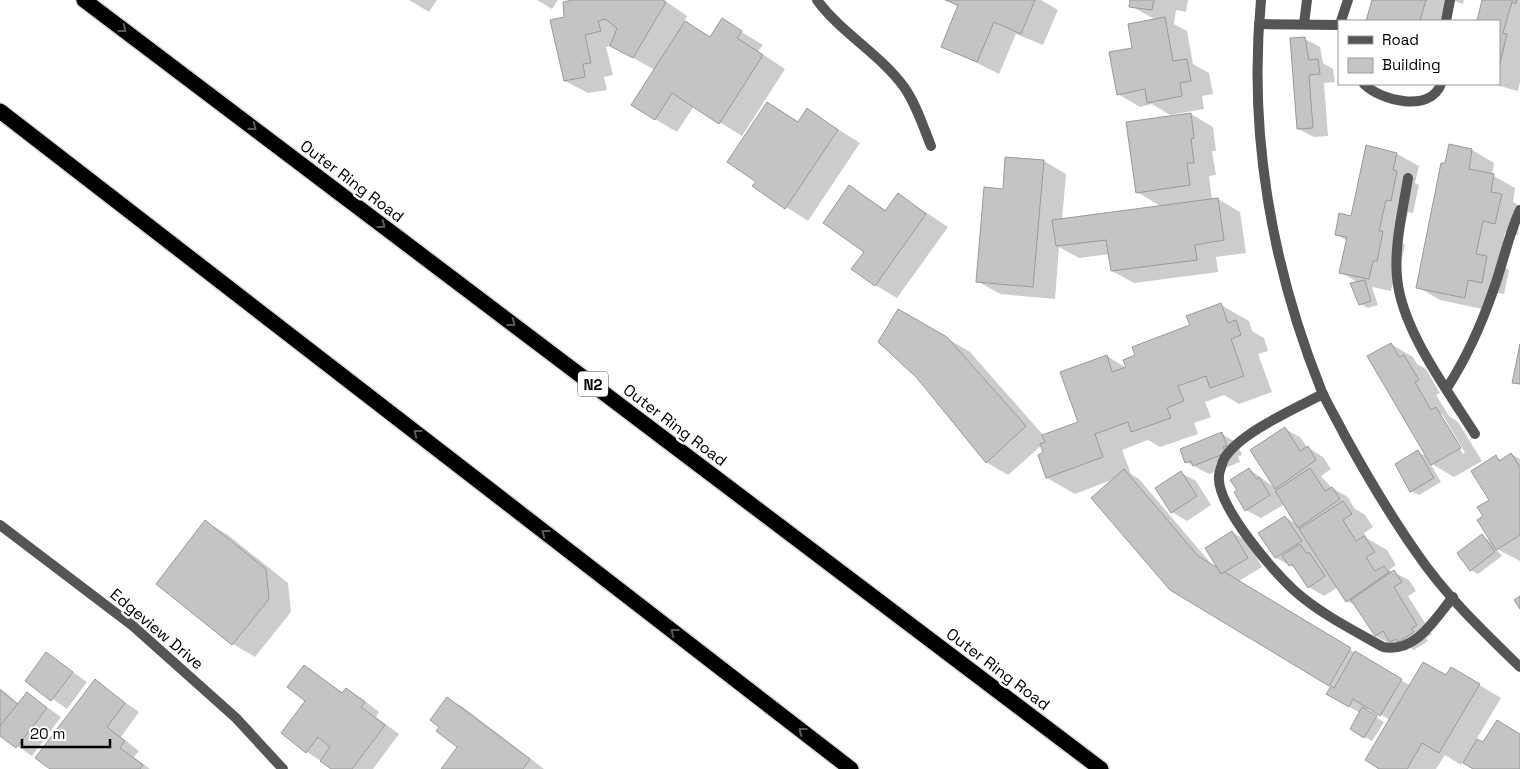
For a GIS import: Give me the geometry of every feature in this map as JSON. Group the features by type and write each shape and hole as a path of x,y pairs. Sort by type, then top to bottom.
{"highway":[{"name":"Outer Ring Road","path":"84,0 1101,769"},
{"path":"0,111 851,769"}],"street":[{"path":"816,0 876,56 904,87 920,118 931,146"},
{"path":"1261,0 1257,42 1258,132 1272,225 1290,302 1323,394 1367,476 1417,554 1473,622 1520,667"},
{"path":"1304,24 1307,0"},
{"path":"1341,20 1348,0"},
{"path":"1446,20 1450,0"},
{"path":"1259,24 1338,25"},
{"path":"1365,85 1370,90 1392,99 1412,102 1428,98 1438,91 1441,85"},
{"path":"1408,178 1398,238 1397,278 1406,312 1421,347 1475,434"},
{"path":"1446,388 1462,365 1477,336 1494,290 1511,230 1520,210"},
{"path":"1323,394 1236,444 1224,460 1219,476 1221,490 1229,508 1276,572 1296,592 1324,612 1383,647 1393,649 1404,647 1415,641 1453,597"},
{"name":"Edgeview Drive","path":"0,525 134,626 236,718 283,769"}],"building":[{"path":"572,0 663,0 666,2 633,58 610,46 617,28 605,19 598,21 601,31 585,35 591,63 583,64 585,77 564,81 550,20 564,17 563,2"},
{"path":"945,0 1035,0 1021,34 994,22 977,62 941,47 958,5"},
{"path":"1130,0 1154,0 1152,10 1129,7"},
{"path":"1372,0 1426,0 1420,20 1366,20"},
{"path":"1482,0 1517,0 1516,4 1512,2 1503,33 1507,34 1500,63 1500,20 1477,20"},
{"path":"1165,17 1173,61 1187,59 1191,81 1180,83 1182,96 1147,103 1145,89 1117,95 1109,52 1132,48 1128,24"},
{"path":"722,18 742,31 737,38 763,55 719,124 672,93 655,120 631,105 685,21 710,37"},
{"path":"1305,37 1309,60 1318,59 1320,74 1309,75 1313,128 1297,129 1290,38"},
{"path":"767,102 798,122 807,108 838,130 785,209 752,186 756,182 727,162"},
{"path":"1191,113 1194,138 1191,139 1194,163 1187,163 1190,185 1136,193 1126,122"},
{"path":"1449,144 1472,149 1469,169 1494,174 1491,192 1502,194 1495,224 1483,221 1476,254 1487,256 1482,283 1468,280 1465,298 1416,288 1441,163 1445,163"},
{"path":"1366,145 1397,153 1393,170 1397,171 1391,201 1386,200 1379,231 1383,231 1377,261 1373,261 1369,279 1339,273 1347,237 1335,235 1339,213 1351,216"},
{"path":"1005,157 1044,160 1033,287 976,282 984,187 1003,189"},
{"path":"849,185 885,211 898,193 926,214 875,286 851,269 864,252 823,223"},
{"path":"1218,198 1224,240 1195,245 1197,260 1111,271 1106,240 1056,246 1052,220"},
{"path":"1365,280 1371,301 1359,305 1350,283"},
{"path":"1221,303 1228,323 1236,320 1241,335 1231,339 1244,376 1210,388 1206,376 1178,386 1184,401 1167,408 1171,418 1131,432 1128,422 1095,434 1103,457 1046,478 1038,455 1043,452 1040,444 1045,442 1042,435 1078,422 1060,372 1107,355 1112,372 1126,367 1123,360 1135,355 1132,347 1190,325 1186,316"},
{"path":"898,309 947,337 1026,426 986,463 917,378 878,342"},
{"path":"1391,343 1399,357 1404,355 1419,380 1415,382 1431,410 1436,407 1461,448 1431,465 1367,356"},
{"path":"1520,344 1520,384 1512,383"},
{"path":"1285,427 1300,451 1308,446 1316,460 1275,489 1250,450"},
{"path":"1222,432 1227,446 1223,447 1226,453 1193,466 1191,461 1185,463 1180,449"},
{"path":"1418,450 1434,478 1410,492 1395,464"},
{"path":"1511,453 1520,467 1520,535 1496,550 1477,520 1483,516 1477,507 1489,500 1471,471 1496,455 1499,461"},
{"path":"1249,468 1256,479 1259,477 1270,495 1245,511 1234,492 1237,490 1230,480"},
{"path":"1310,468 1325,491 1332,487 1340,499 1298,528 1275,491"},
{"path":"1124,469 1198,556 1351,648 1329,686 1170,590 1091,498"},
{"path":"1181,471 1197,496 1171,513 1155,488"},
{"path":"1343,501 1352,514 1343,520 1356,541 1364,536 1375,552 1366,557 1375,571 1384,566 1389,572 1346,602 1299,529"},
{"path":"1285,516 1302,541 1275,558 1258,533"},
{"path":"205,520 266,569 269,599 232,645 156,584"},
{"path":"1232,531 1248,558 1221,574 1205,548"},
{"path":"1482,534 1495,552 1470,571 1457,553"},
{"path":"1300,544 1307,554 1309,552 1325,576 1308,588 1292,564 1289,566 1282,556"},
{"path":"1394,570 1402,582 1394,587 1417,625 1411,629 1414,632 1398,642 1396,639 1390,642 1383,631 1375,636 1351,600"},
{"path":"1520,596 1520,609 1514,600"},
{"path":"1355,651 1402,679 1380,716 1353,699 1349,707 1326,694 1331,686 1334,688"},
{"path":"46,652 73,672 51,701 25,681"},
{"path":"1423,662 1446,675 1451,667 1480,684 1439,753 1422,743 1407,769 1379,769 1365,760"},
{"path":"304,665 342,693 346,688 365,702 361,707 385,725 352,769 331,769 320,761 330,747 318,737 306,753 281,733 305,701 287,687"},
{"path":"95,679 125,703 107,727 125,741 120,748 143,765 140,769 50,769 35,758"},
{"path":"0,690 21,707 1,732 0,731"},
{"path":"27,692 47,708 16,748 0,736 0,726"},
{"path":"447,697 530,759 523,769 441,769 457,747 436,731 439,727 430,720"},
{"path":"1362,707 1377,716 1364,738 1350,729"},
{"path":"1497,720 1520,734 1520,769 1473,769 1463,763 1477,739 1483,742"}]}
